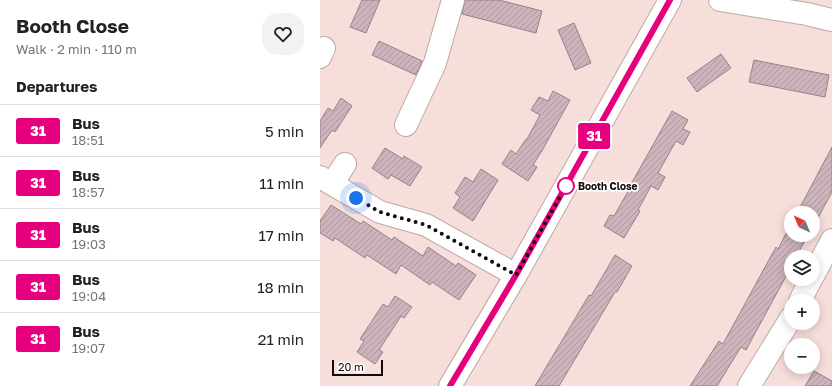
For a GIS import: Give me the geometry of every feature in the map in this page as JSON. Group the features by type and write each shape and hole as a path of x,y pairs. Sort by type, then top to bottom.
{"street":[{"path":"406,125 435,63 454,0"},
{"path":"450,386 516,275 670,0"},
{"path":"720,0 809,7 832,20"},
{"path":"344,164 326,181 380,212 426,225 516,275"},
{"path":"820,263 832,240"},
{"path":"749,386 784,329"}],"building":[{"path":"362,0 380,0 366,33 350,27"},
{"path":"465,0 499,0 542,11 536,33 462,14"},
{"path":"574,23 591,63 575,70 558,30"},
{"path":"379,41 422,61 416,75 372,55"},
{"path":"721,54 731,68 697,92 687,78"},
{"path":"754,60 829,75 825,97 749,82"},
{"path":"553,91 570,100 533,165 537,167 528,181 502,164 511,150 516,154 527,139 540,115 531,110 539,97 548,101"},
{"path":"341,98 352,106 335,132 332,130 320,148 320,121 328,108 333,111"},
{"path":"672,111 688,120 683,129 690,132 683,145 676,141 658,173 665,177 658,190 651,186 638,210 640,211 624,238 604,226 610,215 614,216"},
{"path":"832,147 832,192 820,214 820,206 801,206"},
{"path":"385,148 403,159 404,156 422,167 410,186 391,175 388,179 372,168"},
{"path":"481,169 498,180 473,221 453,208 460,197 455,193 465,177 473,182"},
{"path":"331,205 361,224 363,221 392,240 394,237 423,256 428,247 456,266 458,263 476,275 459,300 432,282 430,285 401,265 396,274 367,255 365,258 335,238 333,241 320,233 320,221"},
{"path":"784,237 784,242 804,242 800,250 784,250 784,280 746,350 741,347 717,386 690,386 719,341 723,344 776,247 778,249"},
{"path":"615,255 632,266 617,292 615,292 559,386 535,386 589,295 591,296"},
{"path":"395,296 412,307 404,318 401,316 379,350 383,352 375,364 357,352 364,341 360,339 383,304 388,307"},
{"path":"812,374 819,374 832,381 832,386 805,386"}],"bus line":[{"name":"31","path":"450,386 516,275 670,0"}],"place":[{"name":"Booth Close","path":"566,186"}],"route":[{"path":"356,198 380,212 426,225 516,275 566,186"}]}
